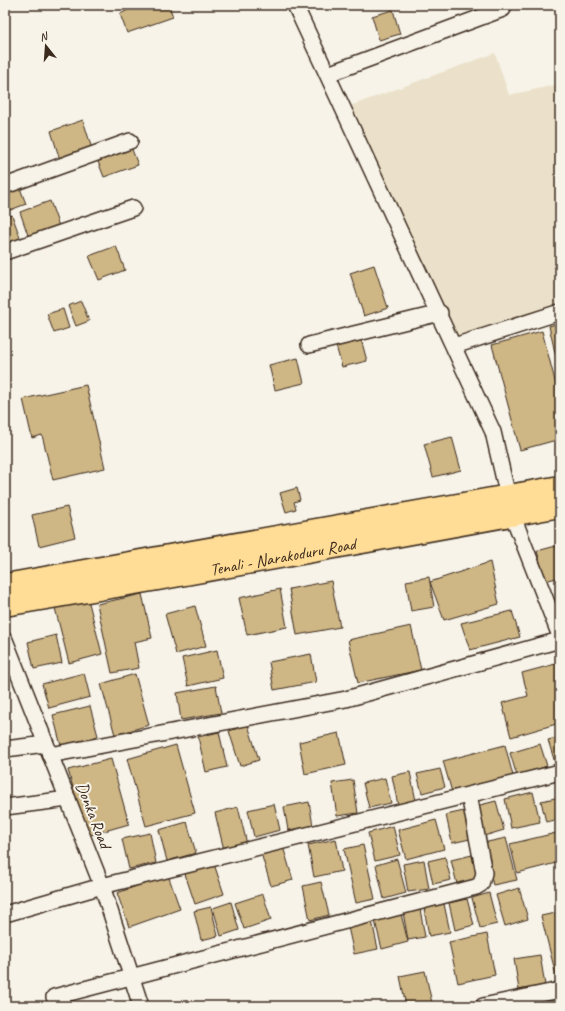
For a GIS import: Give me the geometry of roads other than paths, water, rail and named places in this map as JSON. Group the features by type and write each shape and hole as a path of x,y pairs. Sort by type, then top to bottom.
{"main road":[{"name":"Tenali - Narakoduru Road","path":"5,605 158,579 510,505 560,487"},
{"name":"Tenali - Narakoduru Road","path":"5,585 510,505 560,506"}],"street":[{"path":"295,5 440,313 493,432 510,505 560,636"},
{"path":"328,74 503,9"},
{"path":"5,186 130,141"},
{"path":"5,252 133,208"},
{"path":"454,346 560,312"},
{"path":"309,345 440,313"},
{"name":"Donka Road","path":"5,640 102,886 141,1006"},
{"path":"5,749 48,749 346,698 560,640"},
{"path":"5,914 102,886 560,772"},
{"path":"54,997 476,887 481,884 484,874 469,795"},
{"path":"5,807 68,799"},
{"path":"483,1006 560,990"}]}
